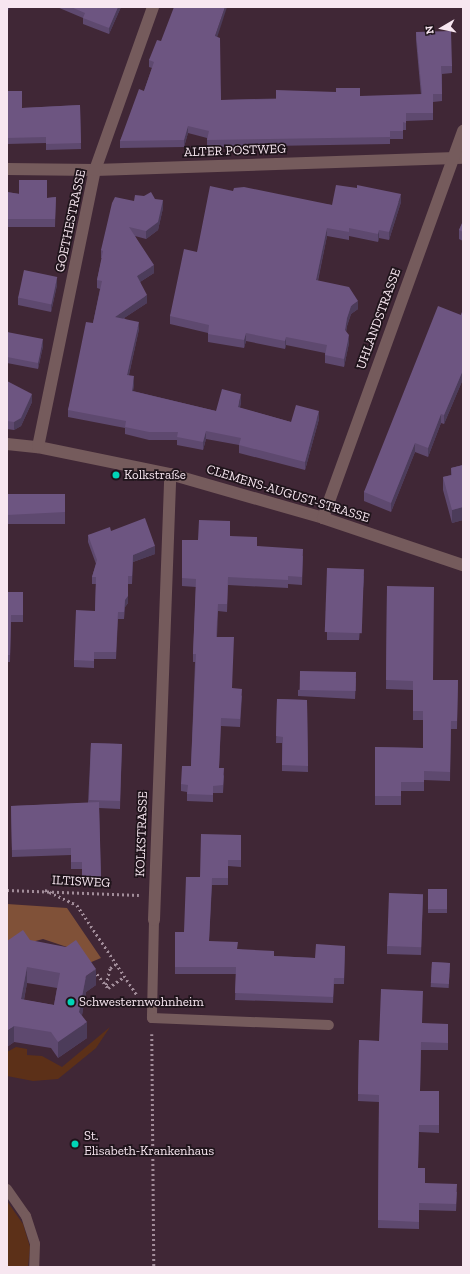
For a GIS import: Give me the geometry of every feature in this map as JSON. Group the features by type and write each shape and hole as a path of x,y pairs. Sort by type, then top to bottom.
{"street":[{"name":"GOETHESTRASSE","path":"38,447 95,170 153,7"},
{"name":"UHLANDSTRASSE","path":"323,518 458,158 463,131"},
{"name":"ALTER POSTWEG","path":"7,169 95,170 458,158"},
{"name":"CLEMENS-AUGUST-STRASSE","path":"7,444 38,447 170,474 323,518 463,565"},
{"name":"KOLKSTRASSE","path":"154,920 170,474"}],"lane":[{"name":"KOLKSTRASSE","path":"152,1018 154,920"},
{"path":"152,1018 329,1025"},
{"path":"7,1189 28,1223 35,1244 34,1267"}],"path":[{"name":"ILTISWEG","path":"7,890 46,890 154,896"},
{"path":"46,890 77,905 152,1018 154,1267"},
{"path":"106,985 110,968 116,964"},
{"path":"90,969 96,971 108,988 124,976"}],"shaded area":[{"path":"7,904 67,908 101,958 89,963 79,951 43,939 28,943 7,942"},
{"path":"110,1027 96,1048 58,1079 33,1081 7,1076 7,1052 16,1047 27,1049 27,1055 42,1056 62,1067"},
{"path":"7,1201 23,1224 30,1247 28,1267 7,1267"}],"building":[{"path":"71,7 118,7 109,28 83,18 85,13"},
{"path":"174,7 225,7 215,36 220,38 221,100 276,99 276,90 336,92 336,88 360,88 360,96 422,94 416,32 451,31 452,66 441,66 442,94 433,94 433,113 406,113 406,123 403,122 403,131 390,131 390,137 207,140 209,131 188,126 184,140 120,141 139,89 144,91 154,62 149,60 157,40 161,41"},
{"path":"7,91 22,91 22,108 80,105 81,143 46,144 46,137 7,138"},
{"path":"19,180 47,180 47,198 56,197 55,219 7,219 7,192 19,194"},
{"path":"336,185 357,188 357,185 401,194 389,232 379,230 378,234 349,228 349,232 327,228 316,280 349,287 358,301 351,306 347,318 345,330 349,335 344,359 325,355 327,345 286,337 285,341 246,333 244,340 208,334 209,325 170,316 184,249 197,252 210,186 233,191 234,188 244,187 332,205"},
{"path":"151,192 155,199 163,200 158,222 146,231 129,227 154,265 137,276 147,295 115,317 139,322 127,375 134,376 132,391 216,411 222,389 241,394 238,407 291,422 296,405 319,411 305,462 239,445 241,438 206,431 203,442 177,437 178,432 149,432 125,427 126,421 68,410 86,322 93,323 102,281 97,280 103,251 101,250 112,203 115,197 134,201 135,195 144,196"},
{"path":"463,221 463,232 459,230"},
{"path":"24,270 57,277 51,304 18,297"},
{"path":"438,306 461,315 463,309 463,370 444,415 441,414 428,448 415,443 391,503 364,492"},
{"path":"7,332 43,339 38,363 7,357"},
{"path":"7,381 32,394 21,418 14,422 7,421"},
{"path":"463,465 463,507 452,510 443,477 452,475 451,468"},
{"path":"7,494 65,494 65,512 7,515"},
{"path":"145,518 155,546 133,555 132,576 128,576 128,596 125,600 124,612 118,612 116,652 94,652 94,661 74,660 76,610 95,611 96,577 92,577 97,560 88,535 110,527 111,531"},
{"path":"199,520 230,521 230,536 257,537 257,546 303,549 302,577 288,576 288,580 228,577 227,604 218,604 216,637 234,637 232,688 242,689 240,719 221,718 219,768 224,768 223,785 213,786 213,795 187,794 188,785 181,784 182,766 191,766 196,654 193,654 196,579 182,578 182,540 198,540"},
{"path":"327,568 364,569 362,633 325,632"},
{"path":"387,586 434,587 433,680 458,680 457,721 451,721 450,772 424,771 424,782 401,782 401,796 375,796 375,747 423,748 423,711 413,711 413,681 386,680"},
{"path":"7,592 23,592 23,615 11,615 10,655 7,655"},
{"path":"300,671 356,672 356,691 300,690"},
{"path":"277,699 307,700 308,766 282,765 283,737 276,736"},
{"path":"91,743 122,744 120,801 89,800"},
{"path":"99,802 101,877 82,877 82,862 71,862 71,848 12,850 11,806"},
{"path":"201,834 241,835 241,860 228,860 228,878 212,878 209,941 238,942 237,949 274,951 274,956 315,958 316,944 345,946 344,978 334,978 333,997 235,993 236,967 175,967 175,932 184,932 186,877 200,877"},
{"path":"428,889 447,889 447,909 428,909"},
{"path":"389,893 423,894 421,947 387,946"},
{"name":"Schwesternwohnheim","path":"23,930 30,940 66,947 76,940 96,969 86,976 79,1012 87,1022 58,1042 51,1032 14,1026 7,1031 7,941","holes":["27,967 60,973 54,1005 21,999"]},
{"path":"432,962 450,963 449,984 431,983"},
{"path":"381,989 423,991 422,1023 448,1024 448,1043 421,1042 420,1091 439,1091 439,1125 419,1125 418,1168 425,1168 425,1183 457,1184 456,1204 419,1203 419,1222 378,1220 379,1095 358,1094 359,1040 379,1041"}],"place":[{"name":"Kolkstraße","path":"116,475"},
{"name":"Schwesternwohnheim","path":"71,1002"},
{"name":"St. Elisabeth-Krankenhaus","path":"75,1144"}]}
